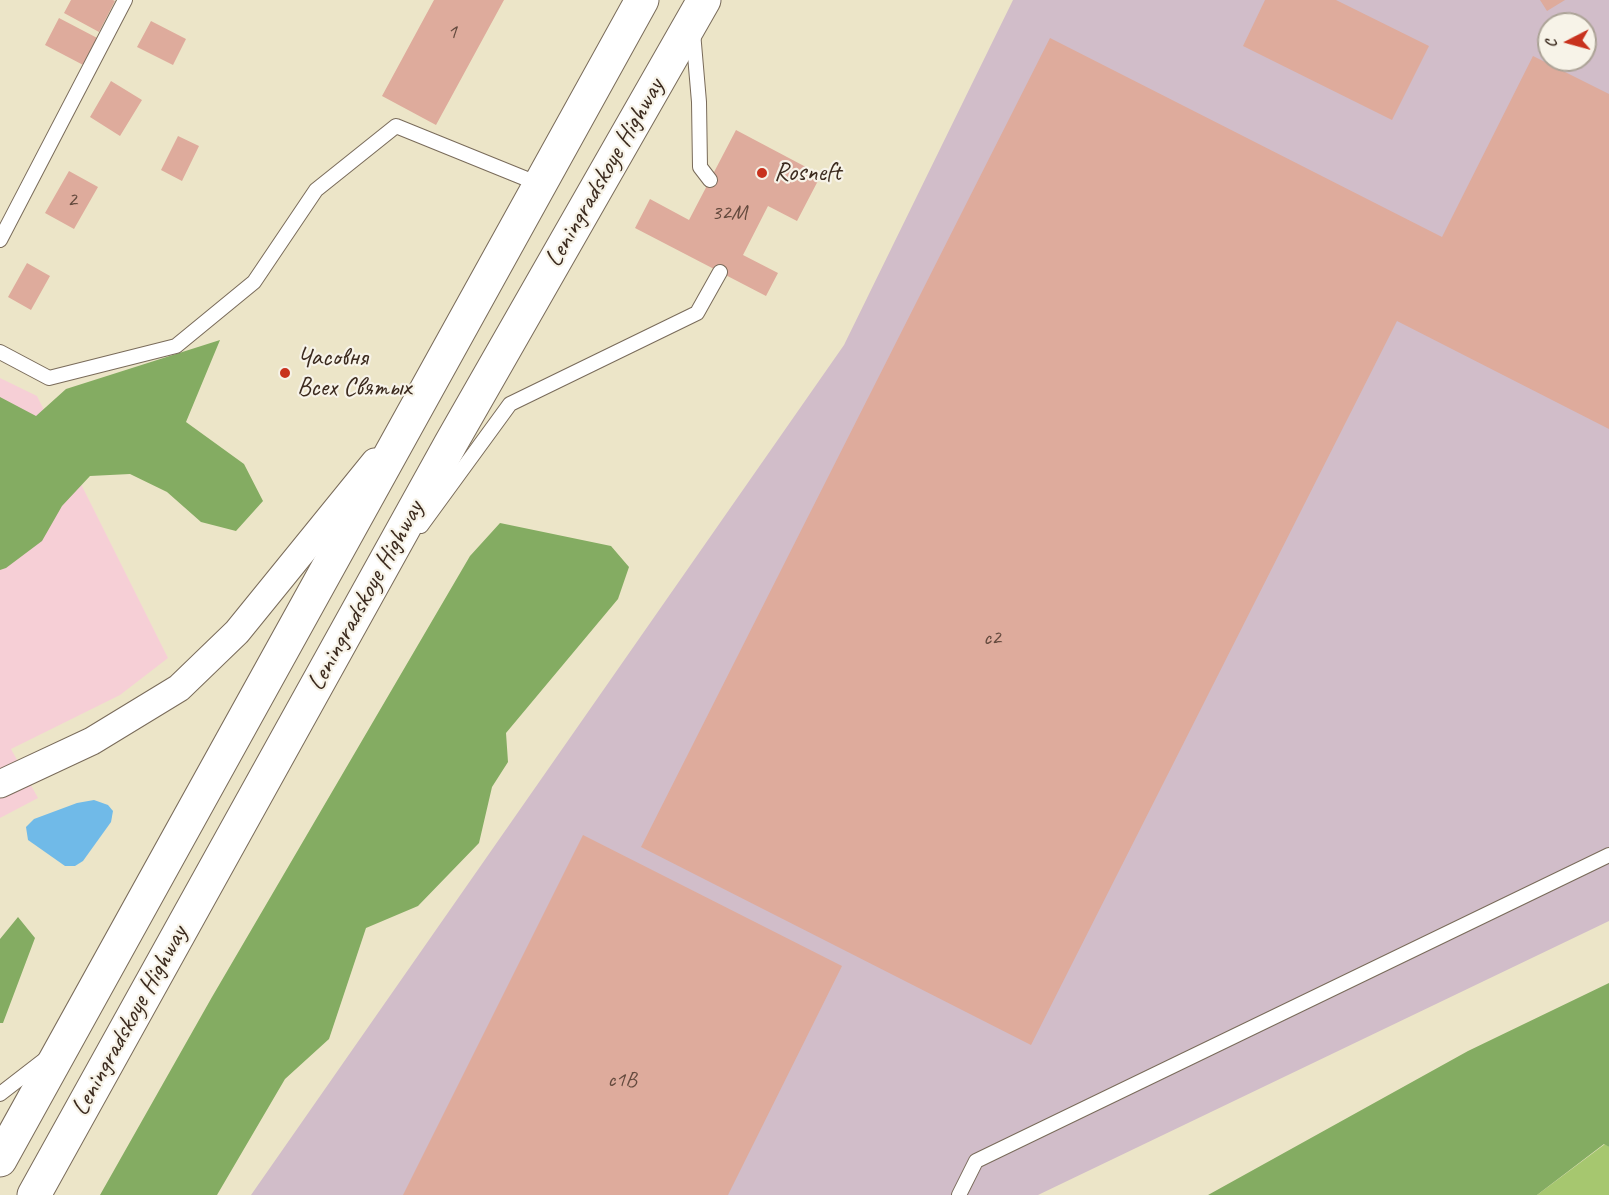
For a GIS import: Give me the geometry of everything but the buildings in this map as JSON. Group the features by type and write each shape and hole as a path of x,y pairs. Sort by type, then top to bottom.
{"highway":[{"name":"Leningradskoye Highway","path":"0,1160 642,0"},
{"name":"Leningradskoye Highway","path":"34,1195 451,442 700,7"}],"street":[{"path":"0,784 92,741 179,688 237,632 411,417"}],"lane":[{"path":"0,240 125,0"},
{"path":"700,7 693,33 699,102 700,167 710,180"},
{"path":"0,352 49,378 176,346 254,282 316,190 396,126 539,184"},
{"path":"333,654 402,552 510,404 697,314 720,272"},
{"path":"959,1195 976,1161 1609,855"},
{"path":"0,1094 34,1068 67,1038"}],"shaded area":[{"path":"1013,0 1609,0 1609,921 1038,1195 251,1195 844,345"},
{"path":"0,378 37,396 168,658 120,695 11,749 38,798 0,818"}],"green space":[{"path":"220,340 186,422 244,464 263,501 236,531 201,522 167,492 130,474 90,476 62,506 42,541 0,570 0,397 36,416 66,389"},
{"path":"500,523 611,546 629,567 618,599 506,733 508,762 492,787 479,843 418,906 366,928 329,1039 285,1079 217,1195 100,1195 212,997 470,556"},
{"path":"18,917 35,938 3,1023 0,1023 0,939"},
{"path":"1609,983 1609,1147 1604,1144 1537,1195 1208,1195 1468,1051"},
{"path":"1605,1144 1609,1147 1609,1195 1537,1195"}],"water":[{"path":"94,800 108,805 113,811 111,822 83,861 75,866 65,866 28,840 26,827 34,819 77,803"}],"place":[{"name":"Rosneft","path":"762,173"},
{"name":"Часовня Всех Святых","path":"285,373"}]}
